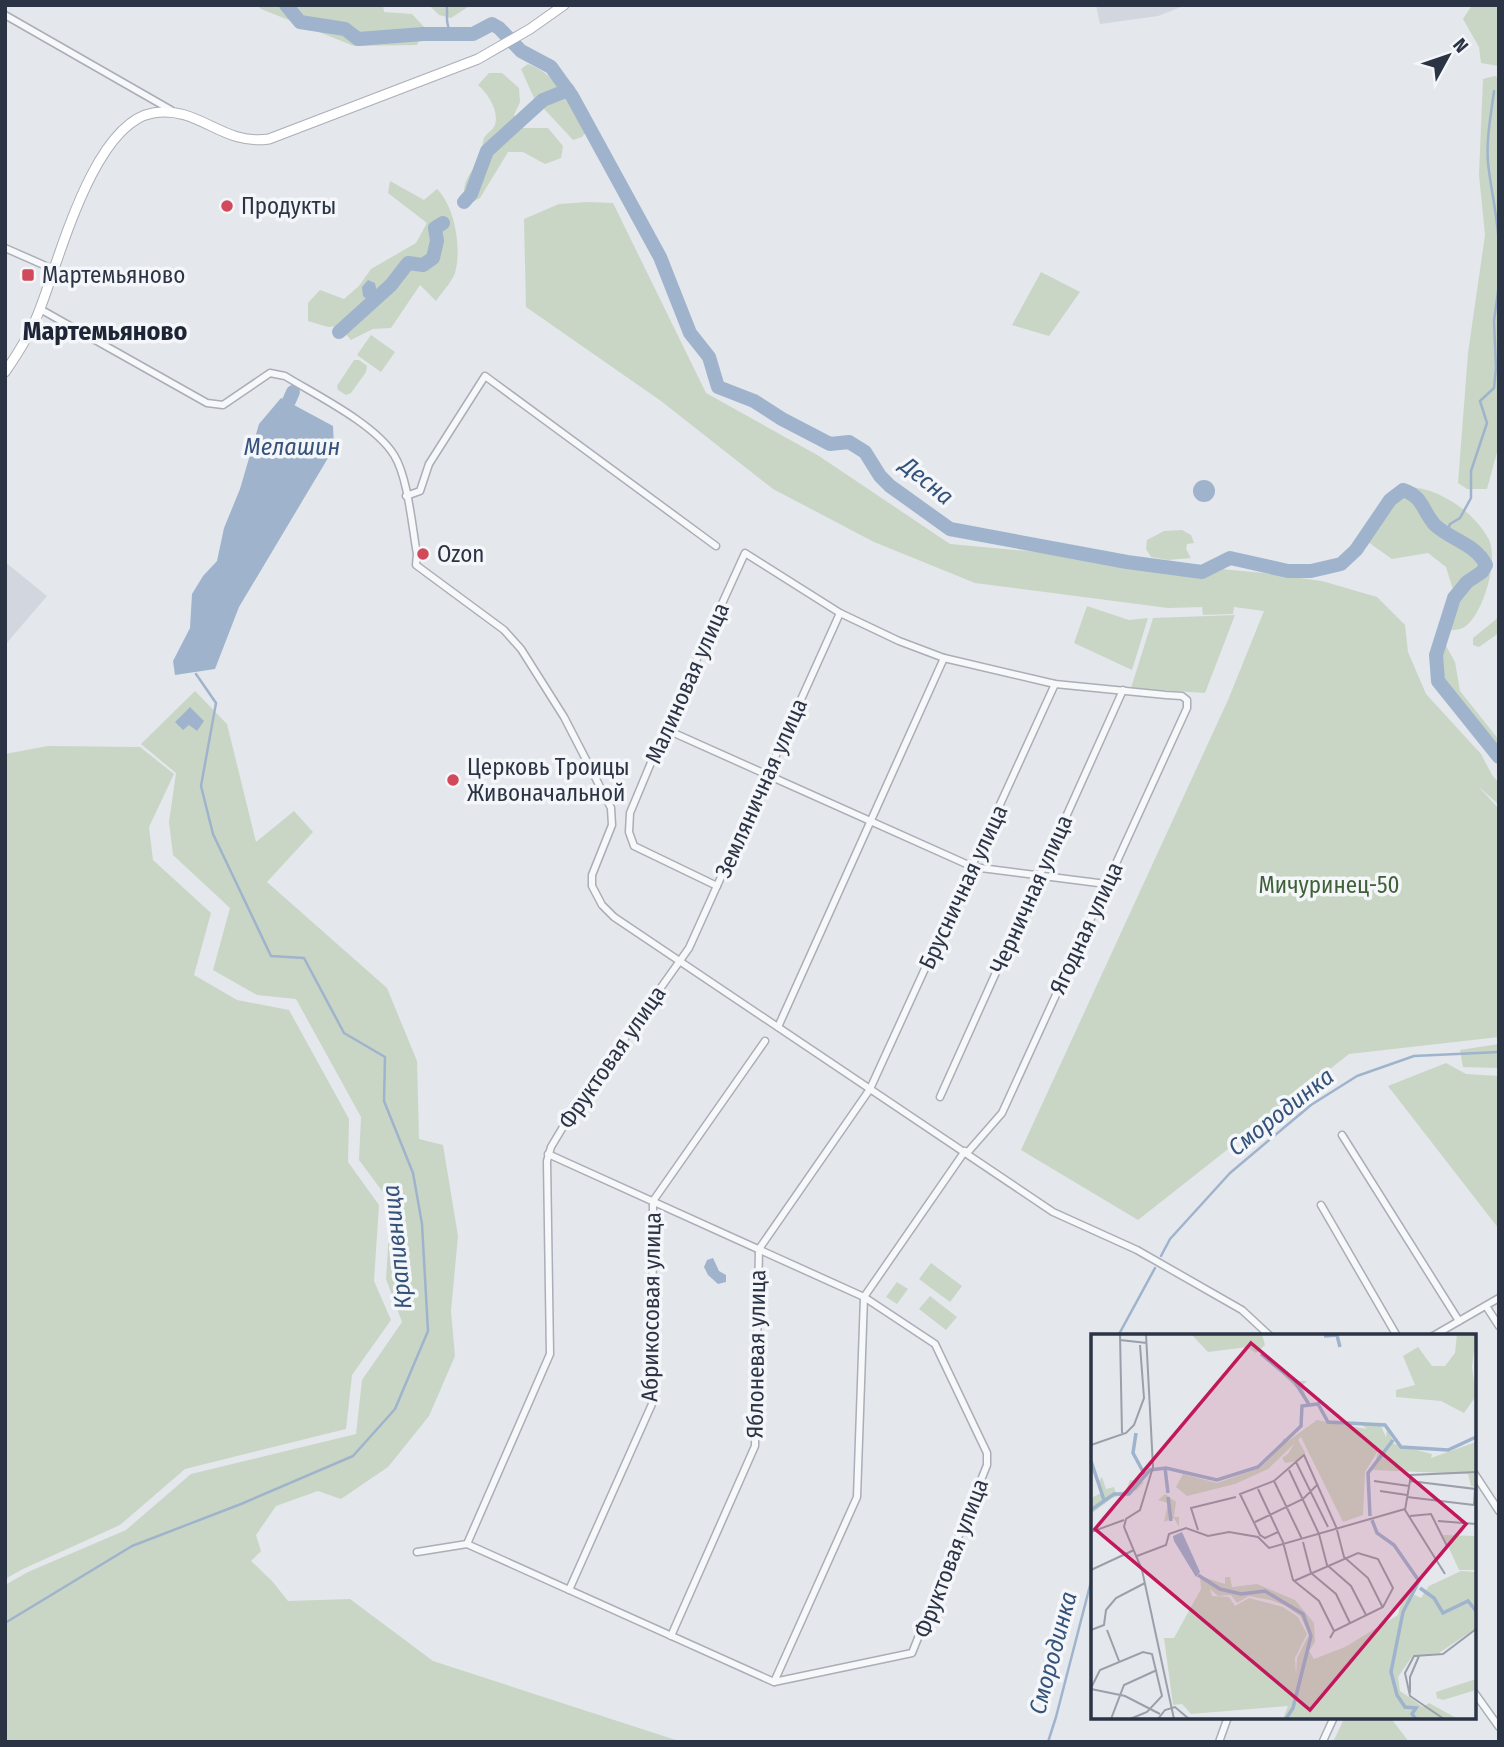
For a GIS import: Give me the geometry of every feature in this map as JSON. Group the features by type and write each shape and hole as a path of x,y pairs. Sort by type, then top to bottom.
{"street":[{"path":"5,15 171,110 193,117 224,134 253,142 270,139 478,59 530,29 564,5"},
{"path":"5,372 40,309 83,190 95,166 121,130 148,113 171,110"},
{"path":"5,248 55,270"},
{"path":"40,309 207,403 223,405 270,373 285,376 370,430 394,454 402,473 417,554 416,565 504,630 521,649 564,716 611,808 612,825 592,874 592,886 602,905 614,917 1053,1212 1138,1250 1242,1310 1268,1334"},
{"path":"406,496 420,491 429,464 485,376 716,547"},
{"name":"Малиновая улица","path":"718,886 634,846 629,832 630,813 665,729 746,553 840,613"},
{"path":"840,613 944,659 1055,684 1123,691"},
{"name":"Земляничная улица","path":"680,961 689,948 718,886 840,613"},
{"path":"778,1027 944,659"},
{"name":"Брусничная улица","path":"870,1089 1055,684"},
{"name":"Ягодная улица","path":"864,1297 966,1152 1002,1113 1187,708 1187,700 1182,696 1123,691"},
{"name":"Черничная улица","path":"940,1097 1123,691"},
{"path":"665,729 973,867 1106,884"},
{"name":"Фруктовая улица","path":"467,1544 550,1354 548,1154 569,1117 680,961"},
{"name":"Абрикосовая улица","path":"569,1590 652,1404 653,1201 765,1041"},
{"name":"Яблоневая улица","path":"671,1636 755,1446 759,1249 870,1089"},
{"path":"1342,1135 1459,1321"},
{"name":"Фруктовая улица","path":"548,1154 864,1297 938,1346 988,1453 989,1461 912,1653 774,1682"},
{"path":"1321,1205 1396,1334"},
{"path":"418,1552 467,1544 774,1682 857,1497 864,1297"},
{"path":"1436,1334 1499,1298"},
{"path":"1486,1306 1499,1326"},
{"path":"1476,1477 1499,1511"},
{"path":"1476,1695 1499,1727"},
{"path":"1219,1742 1227,1719"},
{"path":"1323,1741 1333,1719"}],"shaded area":[{"path":"1096,5 1186,5 1158,16 1100,24"},
{"path":"5,562 47,596 5,645"}],"green space":[{"path":"257,5 383,5 384,12 412,14 425,28 417,45 354,46 261,9"},
{"path":"429,5 471,5 451,18 439,15"},
{"path":"1472,5 1499,5 1499,66 1481,63 1479,47 1463,19"},
{"path":"528,64 547,75 563,92 587,131 582,137 573,140 534,98 521,69"},
{"path":"489,73 502,73 519,88 520,102 514,115 522,128 548,128 563,146 561,158 545,164 523,152 508,152 480,198 467,205 465,184 481,154 484,138 495,125 496,119 492,103 478,85"},
{"path":"1495,76 1499,78 1499,445 1487,489 1467,489 1458,483 1468,353 1485,235 1479,175 1483,79"},
{"path":"390,181 424,200 437,189 443,197 452,217 457,240 455,273 436,301 420,285 391,328 373,329 351,340 339,326 328,327 308,321 308,303 320,290 344,299 359,286 371,269 416,243 427,223 388,193"},
{"name":"Мичуринец-50","path":"613,203 706,393 819,456 950,544 1264,573 1322,581 1377,597 1405,625 1408,652 1426,694 1481,754 1499,783 1499,805 1478,786 1499,809 1499,1037 1349,1054 1138,1220 1021,1150 1228,700 1264,611 1234,607 1233,614 1203,615 1202,607 1168,608 975,583 874,542 773,489 661,401 526,307 524,219 559,204"},
{"path":"1041,272 1080,292 1049,336 1012,325"},
{"path":"371,335 395,352 381,372 357,355"},
{"path":"354,360 367,366 366,372 351,393 346,395 338,390 337,386"},
{"path":"1409,487 1432,492 1455,503 1474,519 1488,538 1492,559 1488,586 1477,612 1463,628 1446,631 1456,599 1446,567 1428,553 1392,559 1368,542 1392,503"},
{"path":"1182,530 1191,535 1194,543 1187,544 1186,549 1191,558 1168,560 1151,557 1146,549 1147,540 1164,531"},
{"path":"1087,606 1129,620 1148,618 1132,670 1074,643"},
{"path":"1235,615 1205,693 1131,688 1153,618"},
{"path":"1499,617 1499,633 1479,647 1473,645 1473,638"},
{"path":"1445,644 1455,662 1460,691 1499,740 1499,753 1440,680 1438,657 1440,648"},
{"path":"195,691 227,724 256,842 294,811 313,832 267,882 387,988 417,1061 419,1139 443,1145 458,1236 451,1311 455,1356 429,1416 388,1467 341,1499 318,1491 276,1506 256,1535 261,1551 251,1561 288,1601 350,1599 433,1661 682,1742 5,1742 5,1585 28,1572 126,1530 191,1474 356,1434 362,1380 402,1322 386,1279 391,1203 359,1160 361,1117 296,999 257,995 213,970 230,908 173,855 169,822 176,773 141,744"},
{"path":"48,746 140,747 174,774 149,827 153,860 211,913 194,975 237,1000 289,1010 349,1119 348,1162 379,1205 374,1281 391,1320 352,1375 346,1429 185,1469 120,1525 5,1579 5,754"},
{"path":"1499,1044 1499,1068 1463,1067 1460,1050"},
{"path":"1446,1063 1466,1074 1499,1076 1499,1229 1388,1086"},
{"path":"931,1263 962,1286 950,1302 919,1279"},
{"path":"897,1282 908,1289 897,1304 886,1297"},
{"path":"930,1296 957,1317 946,1330 919,1309"},
{"path":"1344,1719 1392,1719 1409,1742 1333,1742"}],"water":[{"path":"368,280 375,283 378,298 374,305 363,296 362,287"},
{"name":"Мелашин","path":"281,398 333,426 334,448 239,607 215,669 175,675 173,661 190,628 192,594 203,576 217,561 224,528 240,489 259,424"},
{"path":"1204,480 1212,483 1215,491 1212,499 1204,502 1196,499 1193,491 1196,483"},
{"path":"190,707 204,721 197,731 189,725 183,730 175,722"},
{"path":"713,1258 719,1271 726,1275 726,1282 718,1284 708,1275 704,1267 707,1260"}],"waterway":[{"name":"Десна","path":"286,5 300,22 345,29 358,39 423,34 473,34 492,24 521,51 551,67 572,96 660,257 690,333 709,357 718,387 754,401 830,444 849,442 865,452 880,476 890,486 950,529 1127,562 1202,572 1230,558 1288,571 1311,571 1341,564 1356,550 1390,500 1403,490 1415,496 1435,525 1470,547 1486,565 1454,598 1436,655 1438,681 1499,757"},
{"path":"447,5 450,35"},
{"name":"Крапивница","path":"464,202 471,194 487,151 543,100 568,90"},
{"path":"1494,91 1488,154 1499,247"},
{"name":"Крапивница","path":"339,332 391,285 408,263 423,265 433,258 437,241 435,228 443,223"},
{"path":"1447,533 1450,524 1460,518 1471,498 1471,471 1487,423 1480,401 1494,388 1494,321 1499,284"},
{"name":"Крапивница","path":"289,401 293,392"},
{"name":"Крапивница","path":"5,1623 132,1546 241,1504 353,1456 395,1409 428,1331 422,1224 413,1173 384,1101 385,1057 344,1033 304,958 271,956 213,834 201,786 216,703 196,674"},
{"name":"Смородинка","path":"1161,1256 1170,1239 1230,1173 1311,1105 1357,1076 1414,1056 1499,1052"},
{"name":"Смородинка","path":"1119,1334 1155,1268"},
{"name":"Смородинка","path":"1048,1742 1091,1582"}],"place":[{"name":"Продукты","path":"227,206"},
{"name":"Мартемьяново","path":"28,275"},
{"name":"Ozon","path":"423,554"},
{"name":"Церковь Троицы Живоначальной","path":"453,780"}],"district":[{"name":"Мартемьяново","path":"105,331"}]}
